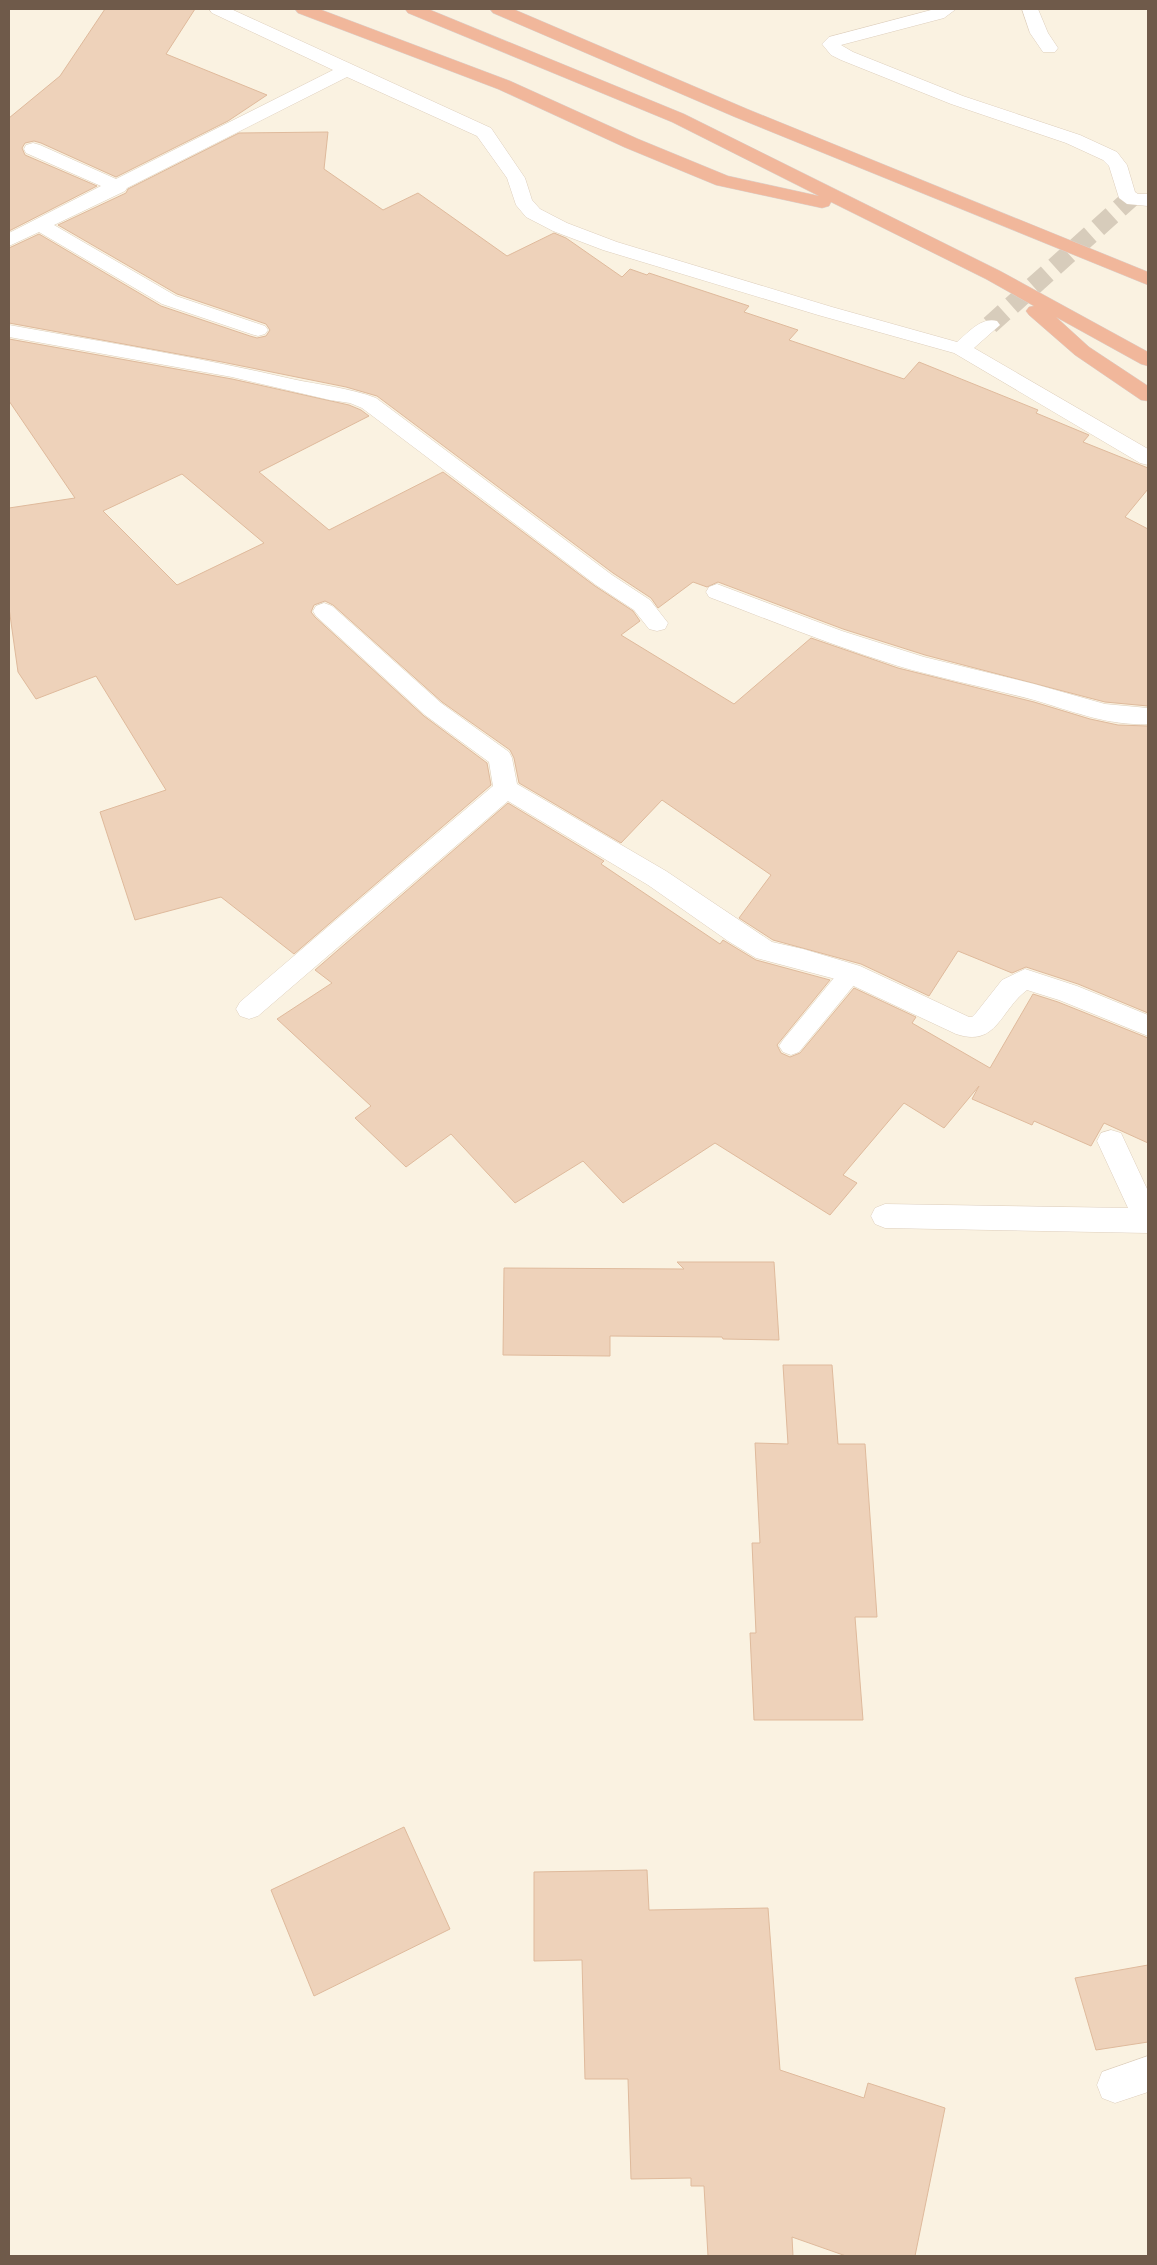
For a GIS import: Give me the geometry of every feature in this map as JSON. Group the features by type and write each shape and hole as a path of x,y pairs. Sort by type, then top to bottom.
{"highway":[{"path":"304,9 504,85 631,143 723,181 865,212"},
{"path":"414,9 678,118 993,275 1148,360"},
{"path":"499,9 742,113 1148,278"},
{"path":"993,275 1082,351 1148,395"}],"street":[{"path":"218,9 484,132 516,178 523,201 533,212 560,227 638,254 825,311 961,349 1148,458"},
{"path":"1030,9 1039,33 1049,48"},
{"path":"943,11 860,36 835,41 831,44 837,51 847,56 948,97 1073,139 1110,156 1118,165 1126,194 1134,200 1148,200"},
{"path":"9,240 118,187 347,70"},
{"path":"32,149 118,187"},
{"path":"40,225 169,300 258,330"},
{"path":"961,349 990,325"},
{"path":"9,330 223,370 330,394 354,397 369,403 604,580 642,605 657,623"},
{"path":"717,592 862,647 908,661 990,680 1101,712 1130,718 1148,716"},
{"path":"324,611 434,709 500,758 506,789 657,878 736,934 765,951 803,959 850,973 965,1027 975,1028 980,1026 1008,991 1018,982 1025,979 1060,990 1148,1026"},
{"path":"249,1009 506,789"},
{"path":"885,1216 1148,1221 1112,1141"},
{"path":"1115,2085 1148,2074"}],"lane":[{"path":"791,1046 850,973"}],"building":[{"path":"105,9 195,9 166,54 267,95 228,121 116,177 41,143 34,141 25,143 22,148 25,155 97,186 9,231 9,118 60,76"},
{"path":"328,132 324,169 383,210 418,193 507,256 554,233 566,238 622,277 630,269 647,275 649,273 749,306 744,312 798,330 789,340 904,379 919,362 1038,410 1036,413 1089,435 1083,442 1148,468 1148,489 1125,517 1148,529 1148,706 1105,702 925,655 843,629 718,582 707,587 693,582 658,608 651,598 613,573 377,396 346,387 222,362 9,323 9,248 39,234 161,306 257,338 266,336 270,330 266,324 177,294 58,225 126,193 128,189 239,133"},
{"path":"9,339 232,379 349,405 361,410 369,416 259,472 329,530 443,472 595,586 633,611 640,621 621,635 734,704 811,638 898,668 1034,702 1090,719 1118,725 1148,726 1148,1013 1078,984 1026,967 1012,973 958,951 929,996 861,964 773,940 739,918 771,875 662,800 621,843 519,783 514,758 510,750 442,702 333,605 325,601 314,605 311,612 315,617 424,716 487,763 491,785 294,954 221,897 135,920 100,812 166,790 96,676 36,699 18,672 9,608 9,508 75,498 9,401","holes":["182,474 264,543 177,585 103,511"]},
{"path":"508,803 604,861 601,864 720,944 723,940 756,960 830,980 777,1045 781,1053 790,1057 800,1053 854,988 916,1017 912,1023 990,1068 1033,994 1148,1038 1148,1143 1104,1123 1091,1146 1034,1121 1032,1125 972,1099 979,1086 944,1128 904,1103 843,1175 857,1183 830,1215 715,1143 623,1203 583,1161 515,1203 451,1134 406,1167 355,1118 371,1106 277,1019 332,983 315,970"},
{"path":"677,1262 774,1262 779,1340 723,1339 722,1337 610,1336 610,1356 503,1355 504,1268 684,1269"},
{"path":"783,1365 832,1365 838,1444 865,1444 877,1617 855,1617 863,1720 754,1720 750,1633 756,1633 752,1543 760,1543 755,1443 788,1444"},
{"path":"404,1827 450,1929 314,1996 271,1890"},
{"path":"647,1870 649,1910 768,1908 780,2070 864,2098 868,2083 945,2108 915,2256 846,2256 792,2237 793,2256 708,2256 704,2186 691,2186 691,2178 631,2179 628,2079 585,2079 582,1960 534,1961 534,1872"},
{"path":"1148,1965 1148,2042 1096,2050 1075,1978"}],"tunnel":[{"path":"990,325 1131,198"}]}
